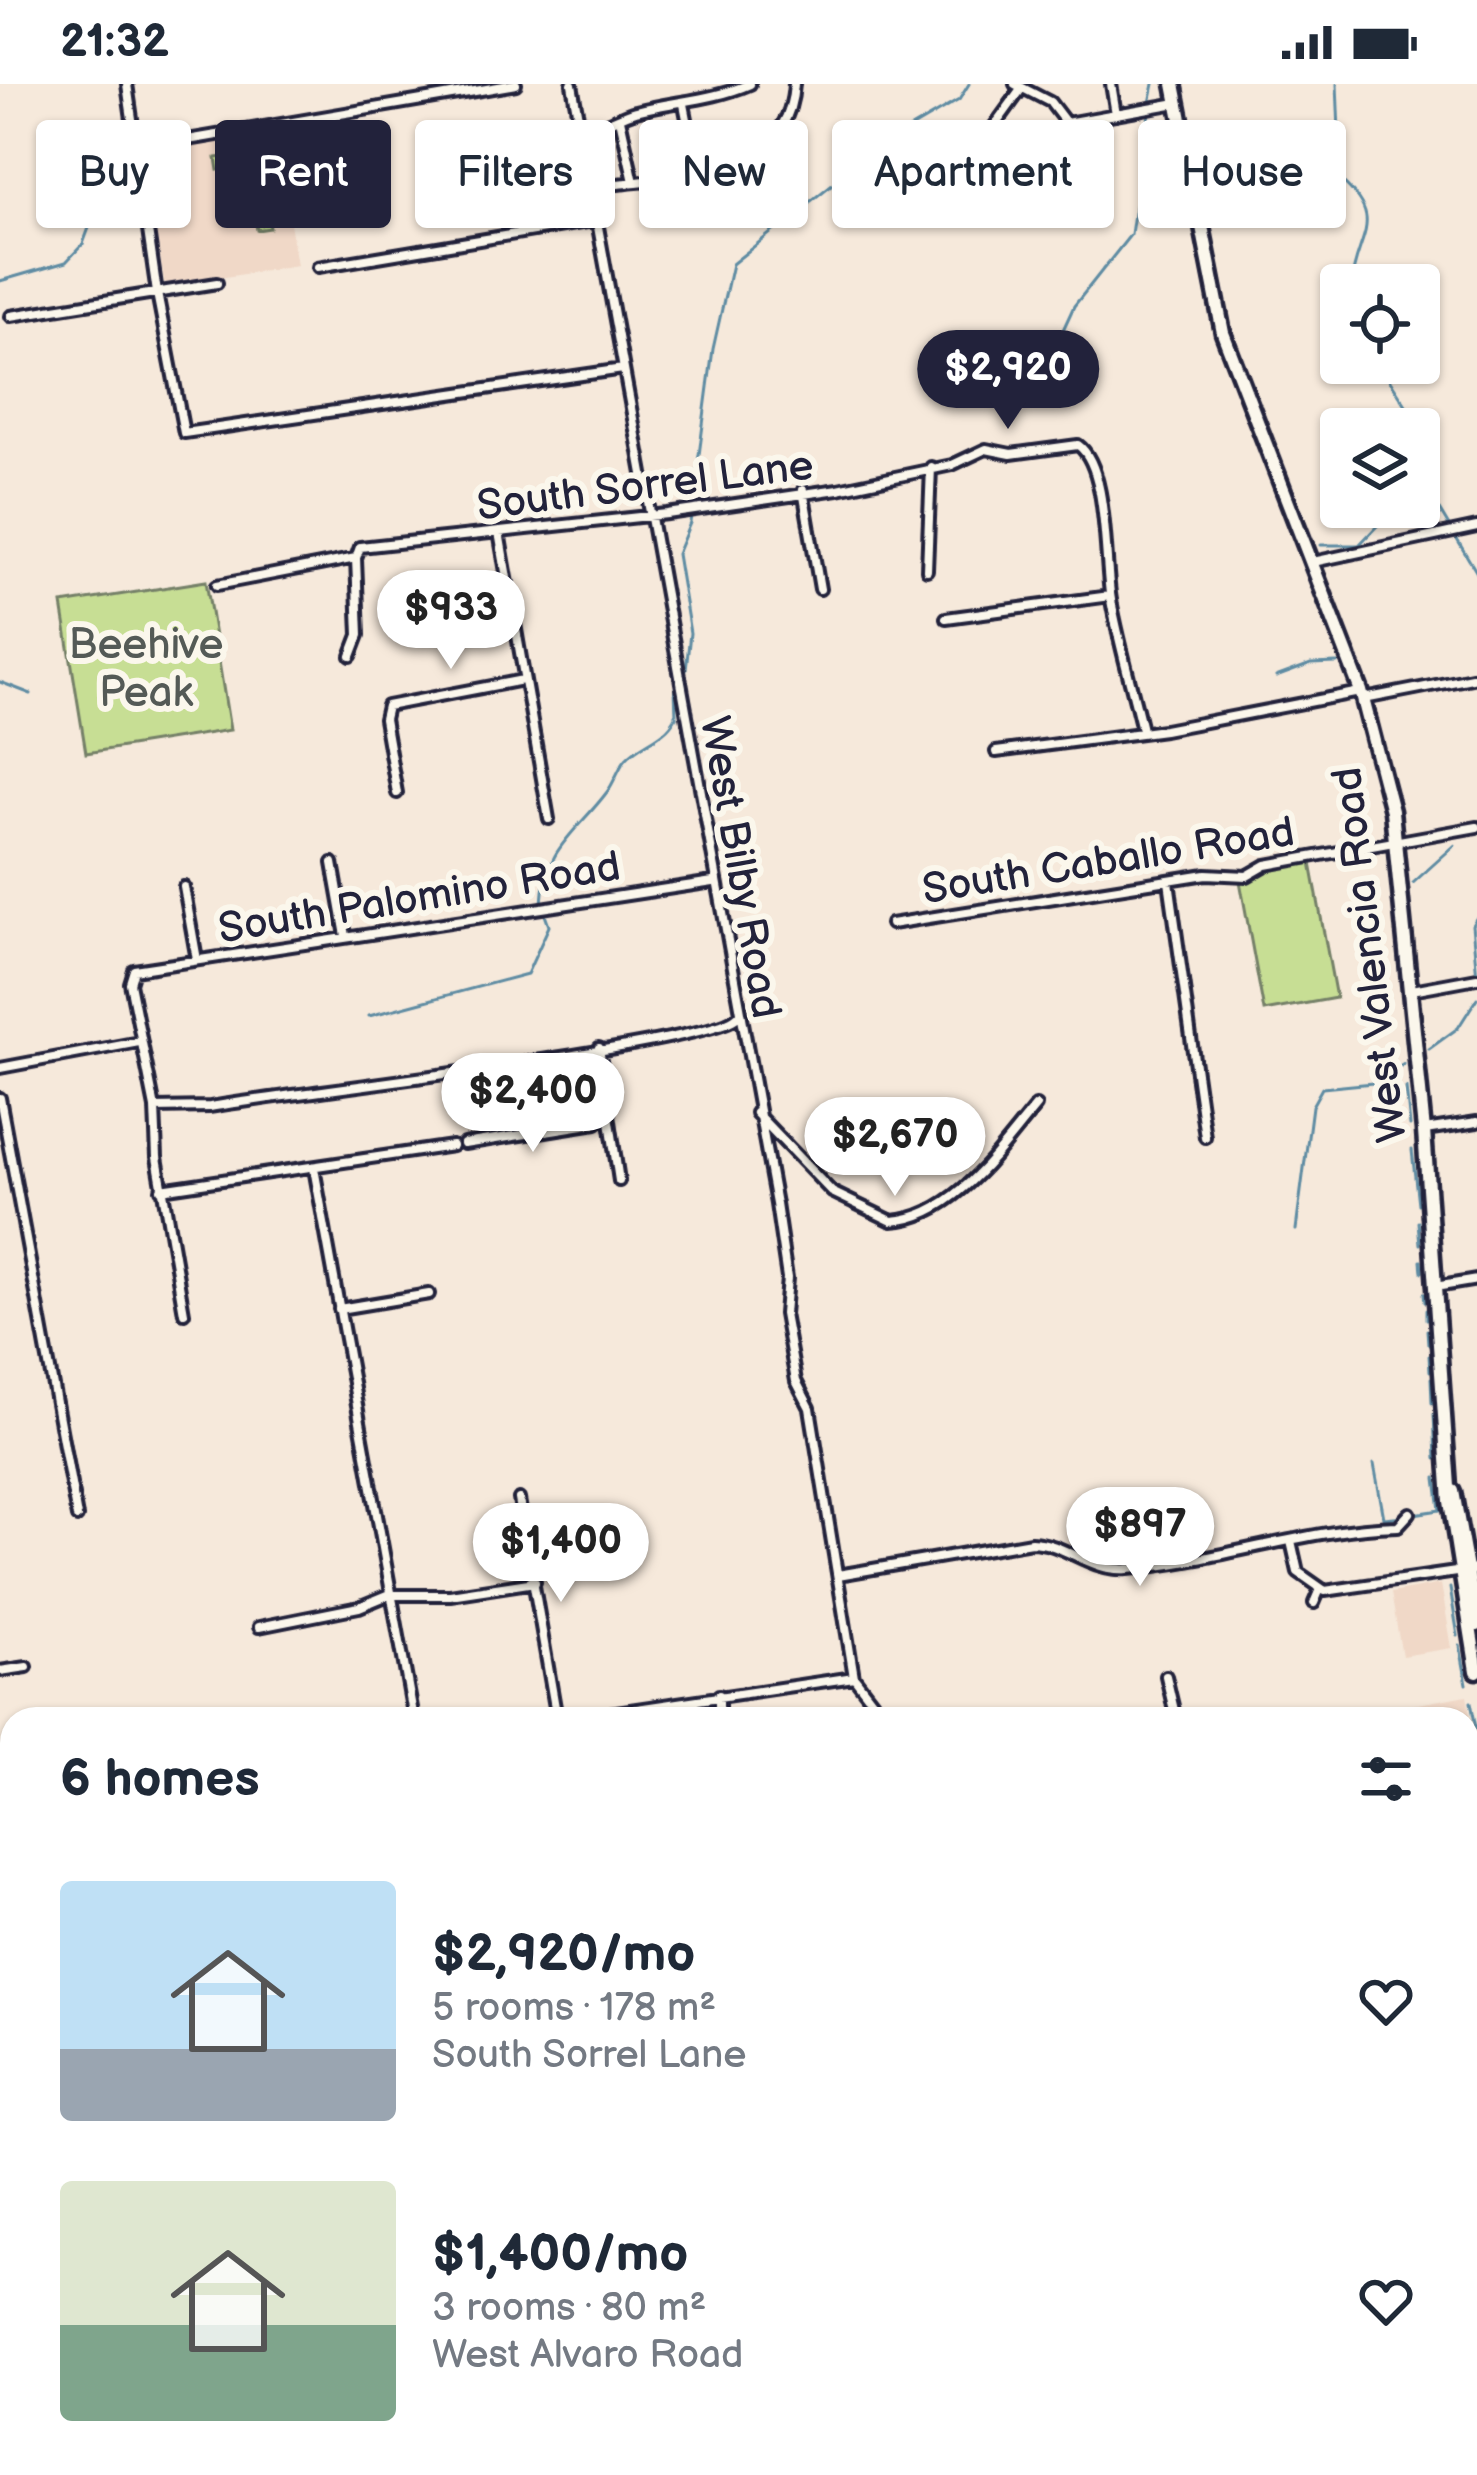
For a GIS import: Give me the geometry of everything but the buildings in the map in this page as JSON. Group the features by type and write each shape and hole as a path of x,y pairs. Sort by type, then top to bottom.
{"main road":[{"name":"West Valencia Road","path":"1174,84 1223,333 1363,695 1397,843 1452,1490 1477,1625"},
{"name":"West Valencia Road","path":"1468,1571 1477,1671"}],"street":[{"path":"128,84 132,120"},
{"path":"191,139 516,84"},
{"name":"West Bilby Road","path":"572,84 579,120"},
{"path":"615,120 750,84"},
{"path":"786,120 794,84"},
{"path":"1111,84 1116,114"},
{"path":"998,120 1020,85 1050,102 1064,120"},
{"path":"1083,120 1178,103"},
{"path":"684,104 687,120"},
{"path":"620,119 634,182"},
{"path":"618,184 639,181"},
{"path":"147,228 184,433 623,369"},
{"path":"319,268 552,228"},
{"name":"West Bilby Road","path":"599,228 713,882 784,1255 784,1314 794,1374 810,1408 854,1677 877,1707"},
{"path":"10,316 217,284"},
{"name":"South Sorrel Lane","path":"217,585 356,558 360,547 838,489 961,462 986,448 1011,454 1083,447 1104,523 1110,596"},
{"path":"927,570 931,467"},
{"path":"802,490 820,590"},
{"path":"1313,562 1477,527"},
{"path":"499,532 549,819"},
{"path":"351,656 359,635 356,558"},
{"path":"946,618 1110,596 1142,730"},
{"path":"996,754 1477,677"},
{"path":"397,794 384,719 387,706 523,680"},
{"name":"South Caballo Road","path":"890,924 1207,874 1247,876 1266,865 1477,827"},
{"path":"333,863 346,937"},
{"path":"1169,881 1205,1137"},
{"name":"South Palomino Road","path":"139,1042 130,983 134,970 713,882"},
{"path":"184,886 197,960"},
{"path":"1003,892 1004,904"},
{"path":"1412,990 1477,978"},
{"path":"155,1108 210,1107 718,1030 738,1016"},
{"path":"1,1065 139,1042 155,1108 161,1189 184,1312"},
{"path":"599,1048 619,1181"},
{"path":"0,1098 77,1517"},
{"path":"464,1144 596,1123 606,1098"},
{"path":"756,1113 832,1192 892,1221 933,1208 971,1179 1004,1149 1036,1106"},
{"path":"1424,1131 1477,1122"},
{"path":"161,1189 452,1146"},
{"path":"314,1168 412,1707"},
{"path":"1435,1287 1477,1280"},
{"path":"339,1309 429,1294"},
{"path":"519,1499 555,1707"},
{"path":"838,1575 1031,1542 1050,1543 1074,1560 1126,1570 1398,1526 1410,1513"},
{"path":"1291,1541 1306,1587 1336,1592 1468,1571"},
{"path":"259,1627 359,1607 388,1594 450,1595 535,1582"},
{"path":"1314,1604 1320,1589"},
{"path":"0,1671 27,1666"},
{"path":"1166,1676 1173,1707"},
{"path":"647,1707 854,1677"},
{"path":"719,1696 719,1707"}],"shaded area":[{"path":"215,142 215,228 291,228 297,265 165,287 155,228 191,228 191,146"},
{"path":"1441,1584 1452,1648 1402,1656 1391,1593"},
{"path":"1467,1695 1469,1707 1402,1707"}],"green space":[{"name":"Beehive Peak","path":"206,581 230,730 86,753 62,604"},
{"path":"1311,863 1336,998 1264,1011 1240,881 1267,869"}],"waterway":[{"path":"542,903 549,868 564,842 607,792 626,759 676,717 675,688 686,670 690,633 677,554 690,523 713,349 732,264 880,146 959,100 969,84"},
{"path":"1150,103 1154,84"},
{"path":"1337,84 1341,180 1363,207 1366,219 1355,264"},
{"path":"1039,382 1074,306 1131,234 1149,113"},
{"path":"0,281 66,262 83,244 89,228"},
{"path":"1392,384 1433,447 1434,501 1477,573"},
{"path":"1321,545 1359,545 1375,528"},
{"path":"1276,677 1311,664 1337,663"},
{"path":"0,682 31,694"},
{"path":"1413,883 1455,845"},
{"path":"369,1016 527,974 549,926 544,912"},
{"path":"1477,917 1472,925 1477,976"},
{"path":"1429,1049 1458,1028 1477,998"},
{"path":"1296,1230 1312,1106 1322,1088 1373,1083 1404,1064"},
{"path":"1406,1088 1410,1126"},
{"path":"1412,1150 1418,1204"},
{"path":"1418,1222 1420,1244"},
{"path":"1421,1261 1422,1272"},
{"path":"1424,1294 1425,1302"},
{"path":"1426,1310 1426,1319"},
{"path":"1427,1330 1428,1344"},
{"path":"1429,1356 1430,1371"},
{"path":"1431,1378 1432,1403"},
{"path":"1434,1414 1436,1459"},
{"path":"1374,1464 1384,1518 1404,1516"},
{"path":"1414,1514 1440,1510 1436,1478"},
{"path":"1450,1588 1458,1636"},
{"path":"1460,1646 1467,1684"},
{"path":"1471,1702 1472,1707"}]}
